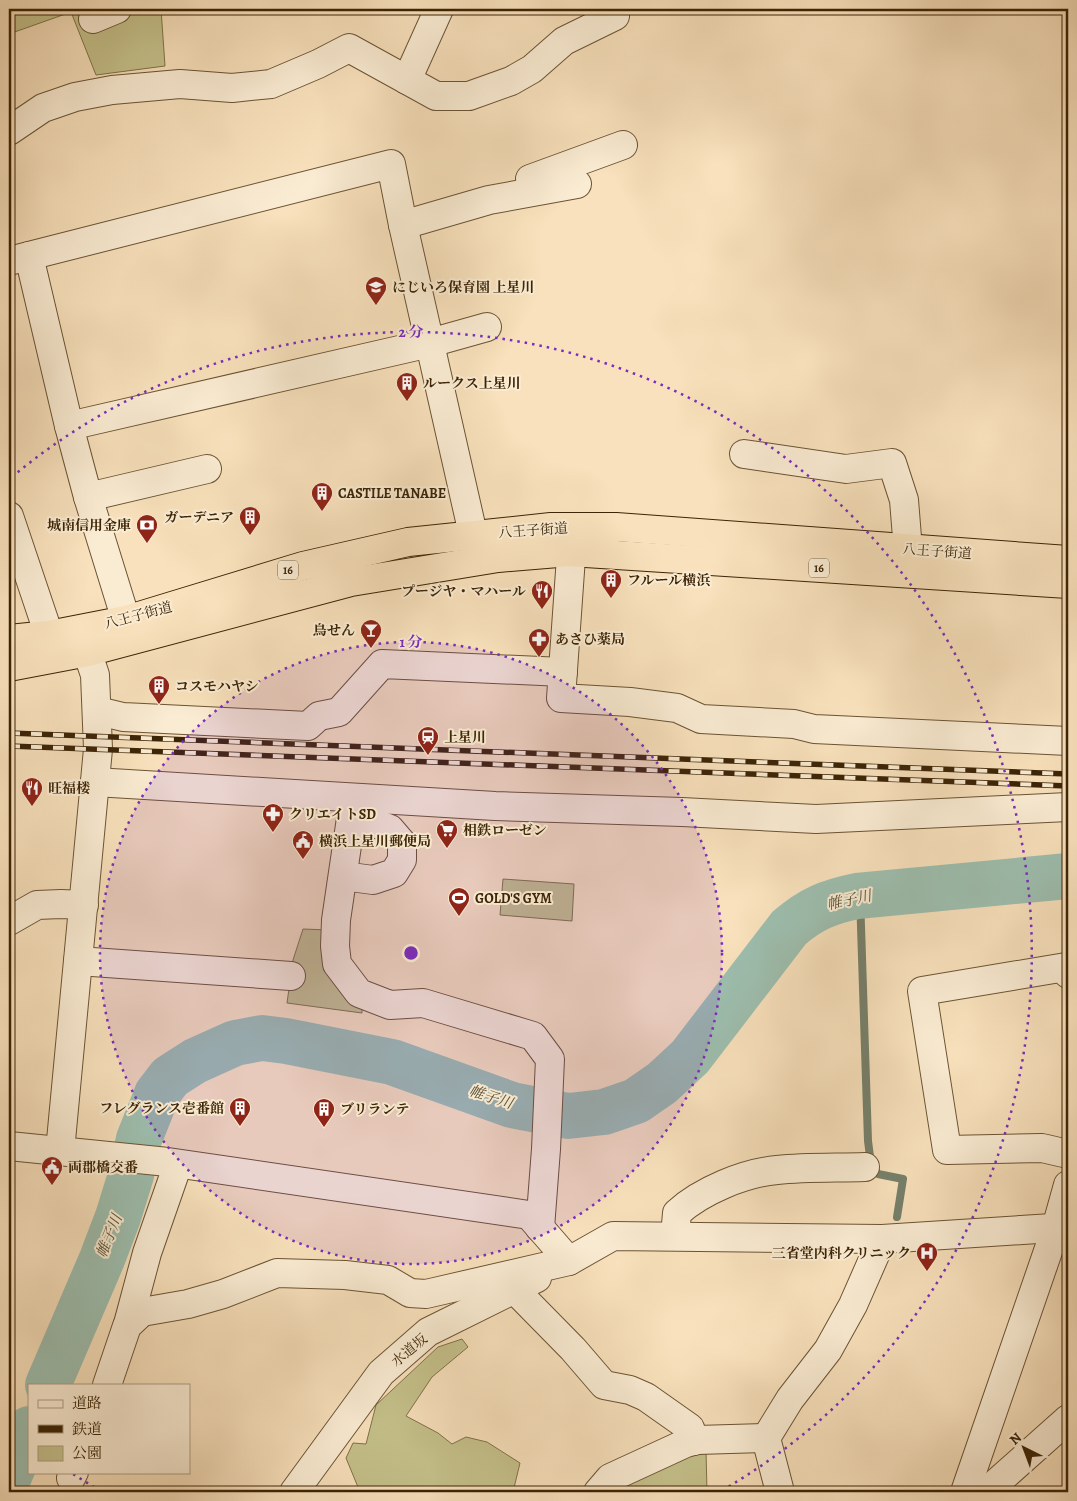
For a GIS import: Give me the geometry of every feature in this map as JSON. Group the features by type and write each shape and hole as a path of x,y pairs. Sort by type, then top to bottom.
{"highway":[{"name":"八王子街道","path":"9,667 84,640 126,620 303,566 408,542 551,527 572,540 1068,584"},
{"name":"八王子街道","path":"9,639 49,635 84,640 350,582 498,558 616,527 908,550 1068,560"}],"street":[{"path":"407,80 439,9"},
{"path":"9,130 43,108 75,97 112,90 180,84 232,88 271,84 318,64 349,48 436,96 469,96 511,81 526,73 564,41 615,16"},
{"path":"489,200 506,188 623,145"},
{"path":"126,620 88,498 69,426 19,258 391,164 473,534"},
{"path":"403,225 489,200 577,184"},
{"path":"69,426 430,343 487,327"},
{"path":"744,454 846,469 892,462 904,500 908,550"},
{"path":"88,498 207,469"},
{"path":"9,516 49,635"},
{"path":"562,685 572,540"},
{"path":"60,1151 95,782 98,711 95,674 84,640"},
{"path":"98,711 123,717 308,726 319,716 340,712 382,664 562,685 630,702 677,708 701,719 794,724 814,729 1068,741"},
{"path":"95,782 353,808 495,806 682,812 816,820 1068,807"},
{"path":"353,808 336,920 335,946 338,964 359,993 390,1005 423,1003 533,1036 550,1059 540,1228"},
{"path":"343,876 373,880 394,873 402,860 402,844 390,829 375,823 353,808"},
{"path":"9,921 37,906 84,905"},
{"path":"78,961 291,976"},
{"path":"1067,971 922,991 947,1150 1042,1148 1068,1154"},
{"path":"9,1146 173,1163 529,1216 569,1261 426,1294 410,1293 388,1280 345,1275 277,1273 223,1294 188,1304 142,1312 128,1324"},
{"path":"107,1384 128,1324 173,1163"},
{"path":"675,1236 676,1213 687,1204 730,1181 776,1170 865,1166"},
{"path":"965,1492 1062,1227 1068,1185"},
{"name":"水道坂","path":"294,1492 381,1373 428,1332 515,1290 613,1236 882,1239 1062,1227"},
{"path":"780,1492 766,1438 790,1399 828,1350 853,1305 882,1239"},
{"path":"515,1290 573,1349 604,1385 630,1390 646,1396 690,1428 694,1441"},
{"path":"986,1492 1068,1419"},
{"path":"598,1492 610,1478 686,1443 766,1438"}],"green space":[{"path":"9,9 161,9 165,66 96,75 71,12 9,34"},
{"path":"503,879 574,884 572,921 500,915"},
{"path":"303,929 328,930 362,1008 362,1013 287,1003 293,960"},
{"path":"462,1339 468,1347 432,1377 406,1416 438,1433 452,1444 466,1437 487,1442 520,1463 513,1492 360,1492 346,1458 353,1443 366,1444 376,1405 438,1347"},
{"path":"706,1450 707,1492 606,1492 615,1483"}],"waterway":[{"name":"帷子川","path":"48,1384 118,1217 131,1175 139,1139 157,1094 170,1077 195,1061 235,1043 262,1038 392,1062 512,1105 568,1116 604,1112 636,1101 662,1083 690,1057 789,928 813,911 837,901 857,896 1068,876"},
{"path":"860,896 868,1141 871,1164 878,1174 903,1179 897,1217"},
{"name":"帷子川","path":"9,1476 28,1431"}],"railway":[{"path":"9,733 1068,774"},
{"path":"9,746 1068,786"}],"place":[{"name":"にじいろ保育園 上星川","path":"376,306"},
{"name":"ルークス上星川","path":"407,402"},
{"name":"CASTILE TANABE","path":"322,512"},
{"name":"ガーデニア","path":"250,536"},
{"name":"城南信用金庫","path":"147,544"},
{"name":"フルール横浜","path":"611,599"},
{"name":"プージヤ・マハール","path":"542,610"},
{"name":"鳥せん","path":"371,649"},
{"name":"あさひ薬局","path":"539,658"},
{"name":"コスモハヤシ","path":"159,705"},
{"name":"上星川","path":"428,756"},
{"name":"旺福楼","path":"32,807"},
{"name":"クリエイトSD","path":"273,833"},
{"name":"相鉄ローゼン","path":"447,849"},
{"name":"横浜上星川郵便局","path":"303,860"},
{"name":"GOLD'S GYM","path":"459,917"},
{"name":"フレグランス壱番館","path":"240,1127"},
{"name":"ブリランテ","path":"324,1128"},
{"name":"両郡橋交番","path":"52,1186"},
{"name":"三省堂内科クリニック","path":"927,1272"}]}
